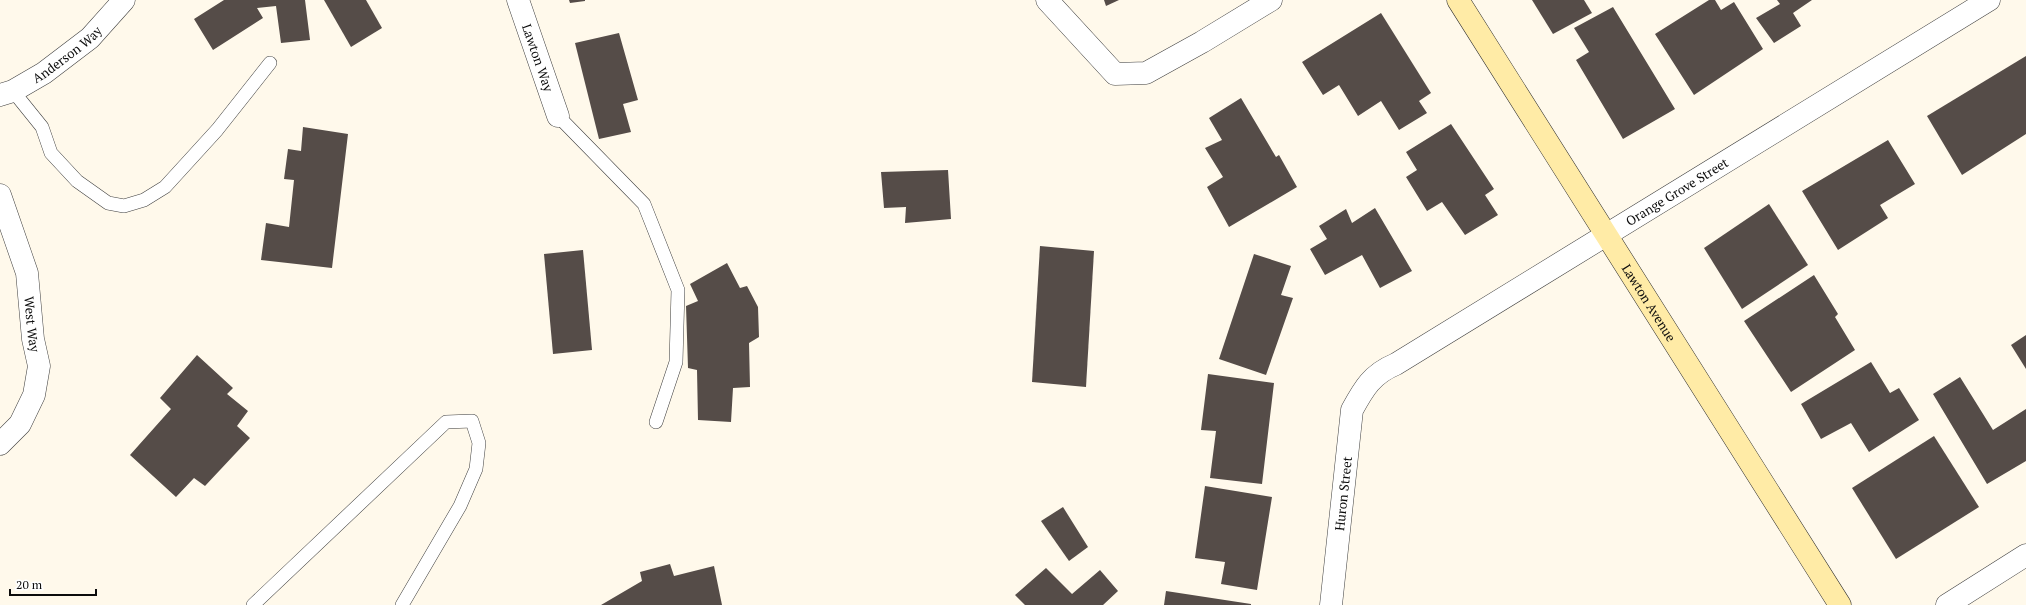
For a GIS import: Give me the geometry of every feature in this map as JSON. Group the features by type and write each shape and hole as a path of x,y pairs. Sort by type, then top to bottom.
{"street":[{"name":"Anderson Way","path":"7,93 44,73 90,38 124,0"},
{"name":"Lawton Way","path":"518,0 558,116"},
{"path":"1047,0 1115,74 1146,73 1202,42 1271,0"},
{"name":"Lawton Avenue","path":"1458,0 1840,605"},
{"name":"Orange Grove Street","path":"1366,385 1382,370 1396,364 1606,236 1989,0"},
{"name":"West Way","path":"0,196 27,273 33,339 39,366 34,396 20,424 0,444"},
{"name":"Huron Street","path":"1331,605 1352,410 1366,385"},
{"path":"1947,605 2026,555"}],"lane":[{"path":"7,93 42,127 51,153 77,181 108,203 124,206 144,200 165,187 217,130 270,63"},
{"path":"558,116 644,204 678,290 676,362 656,422"},
{"path":"253,605 446,422 472,421 479,444 476,469 460,506 402,605"}],"building":[{"path":"224,0 305,0 310,40 281,43 276,6 257,8 263,18 213,50 194,19"},
{"path":"324,0 366,0 382,28 351,47"},
{"path":"569,0 585,0 585,1 570,3"},
{"path":"1104,0 1119,0 1106,6"},
{"path":"1532,0 1584,0 1592,13 1553,34"},
{"path":"1709,0 1715,0 1721,10 1734,2 1763,49 1694,95 1655,34"},
{"path":"1777,0 1812,0 1793,13 1801,26 1774,43 1756,18 1780,4"},
{"path":"1613,7 1675,109 1623,139 1576,60 1589,52 1574,28"},
{"path":"1381,13 1431,93 1419,101 1427,113 1399,130 1381,101 1358,116 1339,85 1323,95 1302,62"},
{"path":"619,33 638,100 623,104 631,132 599,139 575,43"},
{"path":"2026,56 2026,134 1962,175 1927,116"},
{"path":"1241,98 1276,157 1279,155 1297,187 1229,227 1207,187 1223,177 1205,148 1222,140 1209,118"},
{"path":"1451,124 1494,189 1485,195 1498,215 1465,235 1442,202 1427,211 1406,177 1417,170 1406,152"},
{"path":"303,127 348,134 332,268 261,260 266,223 289,227 294,180 284,179 288,149 301,151"},
{"path":"1888,140 1915,184 1880,205 1888,218 1838,250 1802,191"},
{"path":"948,170 951,219 905,223 906,207 884,208 881,172"},
{"path":"1769,204 1808,265 1742,309 1704,248"},
{"path":"1375,208 1412,271 1380,288 1362,255 1325,275 1310,249 1327,239 1319,226 1346,209 1352,223"},
{"path":"1040,246 1094,251 1086,387 1032,382"},
{"path":"583,250 592,350 553,354 544,254"},
{"path":"1254,254 1291,266 1281,295 1293,298 1266,375 1219,359"},
{"path":"727,263 740,288 747,286 758,307 759,337 749,343 750,387 733,388 731,422 698,420 697,370 688,368 686,306 698,301 690,284"},
{"path":"1814,275 1838,314 1835,317 1855,350 1791,392 1744,321"},
{"path":"2026,335 2026,369 2011,345"},
{"path":"197,355 233,388 227,394 248,411 237,426 250,438 205,486 194,478 176,497 130,455 171,409 160,398"},
{"path":"1871,362 1890,393 1899,388 1919,420 1869,452 1851,423 1821,439 1801,404"},
{"path":"1208,374 1274,383 1262,484 1210,478 1216,431 1201,430"},
{"path":"1960,377 1993,430 2026,409 2026,461 1987,484 1933,394"},
{"path":"1934,436 1979,507 1896,559 1852,488"},
{"path":"1205,486 1272,497 1257,590 1221,584 1225,562 1195,558"},
{"path":"1063,507 1088,547 1069,561 1041,521"},
{"path":"670,564 674,576 714,566 722,605 601,605 642,581 640,572"},
{"path":"1046,568 1072,594 1100,570 1118,591 1103,605 1025,605 1015,595"},
{"path":"1166,591 1251,604 1251,605 1164,605"}]}
